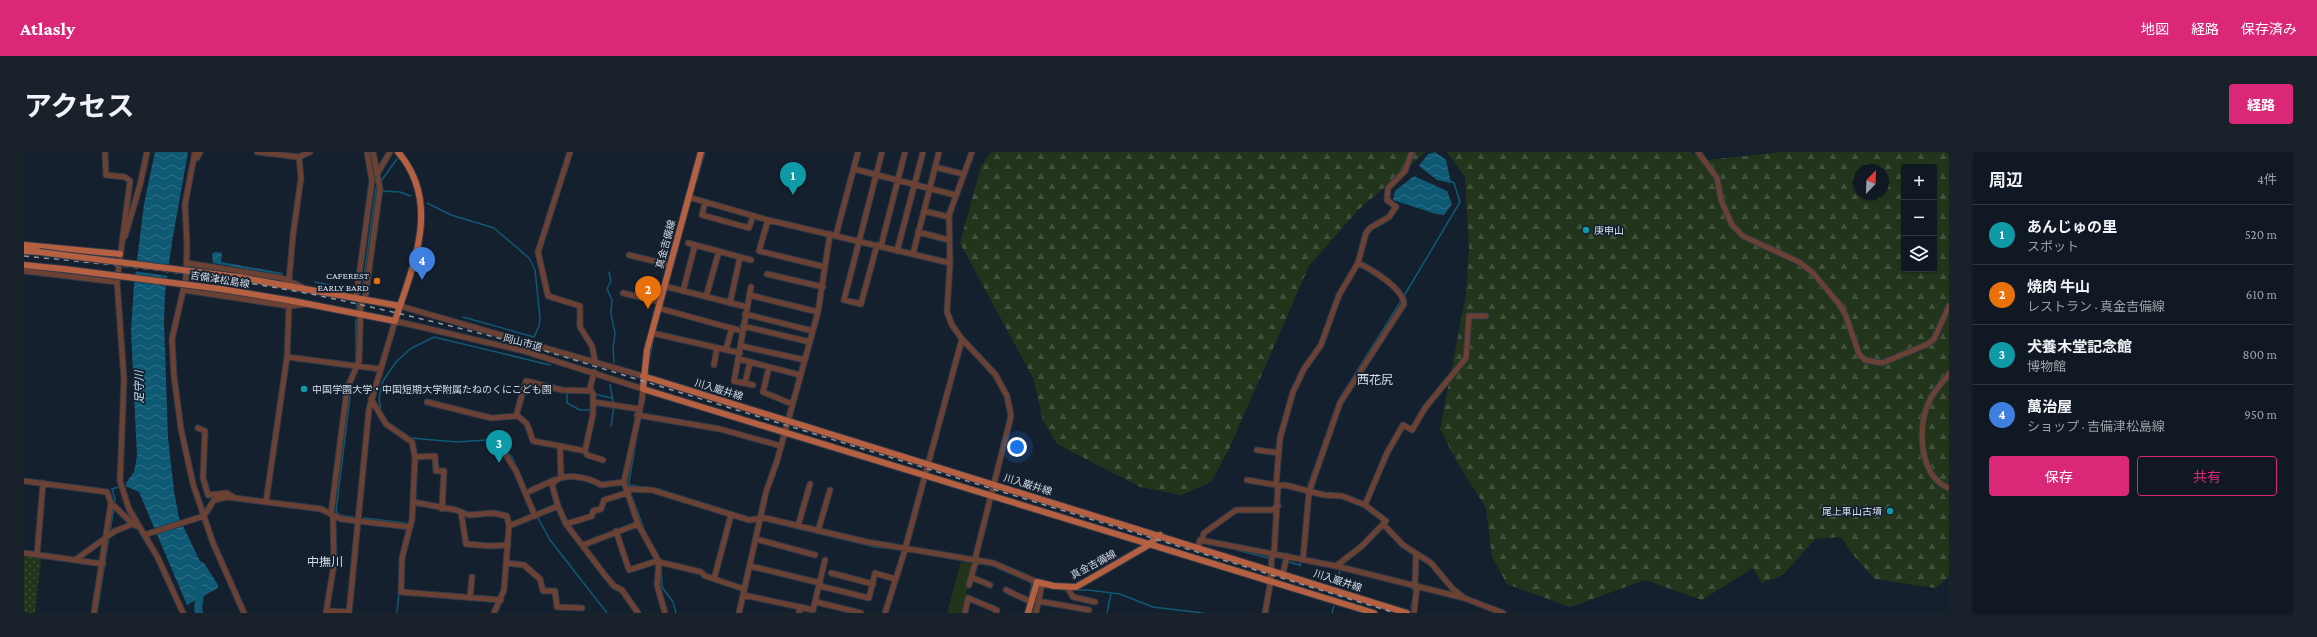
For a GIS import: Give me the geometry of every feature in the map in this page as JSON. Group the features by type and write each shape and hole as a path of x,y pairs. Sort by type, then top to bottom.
{"main road":[{"name":"真金吉備線","path":"643,389 643,376 660,307 667,287 670,265 690,198 701,152"},
{"path":"395,321 419,248 423,220 418,188 401,153"},
{"path":"24,245 120,254"},
{"name":"吉備津松島線","path":"24,251 238,277 359,295 400,306"},
{"name":"吉備津松島線","path":"24,265 221,289 395,321"},
{"name":"川入巌井線","path":"643,376 1283,573 1407,613"},
{"name":"川入巌井線","path":"643,389 992,494 1374,613"},
{"name":"真金吉備線","path":"1039,583 1068,589 1076,587 1150,544 1160,535"},
{"path":"1028,613 1029,601 1039,583"}],"street":[{"path":"105,152 106,175 125,177 130,181 117,282 124,379 120,481 124,500 158,558 183,613"},
{"path":"121,245 138,192 147,152"},
{"path":"195,152 185,204 187,263 184,290 172,340 171,354 184,448 203,517 244,613"},
{"path":"194,158 197,158 200,152"},
{"path":"257,152 299,157 310,152"},
{"path":"359,295 379,190 375,181 368,152"},
{"path":"373,152 377,174"},
{"path":"390,152 377,174 375,181 359,295 360,314 358,367 347,389 332,515 334,564 326,612 349,613 371,399 395,321"},
{"path":"570,152 539,248 540,265 548,296 580,306 580,327 592,346 596,361"},
{"path":"836,235 858,152"},
{"path":"882,152 844,300 861,304 905,152"},
{"path":"897,250 923,152"},
{"path":"913,254 939,152"},
{"path":"964,152 972,153 955,195 949,217 950,264 947,312 952,325 962,339 995,374 1004,389 1010,407 1010,425 970,585"},
{"path":"1266,613 1278,506 1277,486 1281,433 1293,392 1304,369 1321,345 1339,295 1358,263 1366,233 1370,228 1389,217 1396,207 1386,200 1388,188 1405,171 1412,152"},
{"path":"1701,153 1717,178 1721,200 1732,226 1743,236 1799,262 1813,273 1839,304 1846,316 1859,354 1865,360 1882,363 1928,344 1934,339 1939,331 1949,306"},
{"path":"290,280 293,255 293,235 301,178 299,157"},
{"path":"935,167 963,174"},
{"path":"854,169 955,195"},
{"path":"690,198 768,220 836,235 950,264"},
{"path":"705,202 702,215 749,228 753,216"},
{"path":"924,211 949,217"},
{"path":"768,220 759,251 825,267"},
{"path":"918,232 950,240"},
{"path":"740,613 759,519 818,312 830,234"},
{"path":"688,243 751,260"},
{"path":"683,291 695,245"},
{"path":"706,297 719,252"},
{"path":"629,255 670,265"},
{"path":"730,303 740,257"},
{"path":"187,263 290,280 302,287"},
{"path":"1302,559 1307,491 1340,403 1404,304 1403,298 1375,271 1358,263"},
{"path":"24,271 117,282"},
{"path":"767,274 823,287"},
{"path":"667,287 743,306"},
{"path":"751,287 734,381 753,385"},
{"path":"184,290 290,306 309,304"},
{"path":"623,293 660,307 738,330"},
{"path":"749,295 818,312"},
{"path":"266,502 287,357 290,306"},
{"name":"岡山市道","path":"400,306 596,361 643,376"},
{"path":"745,314 813,331"},
{"path":"1366,505 1387,453 1403,425 1412,430 1425,408 1466,358 1469,316 1486,316"},
{"name":"岡山市道","path":"395,321 473,338 594,372 643,389"},
{"path":"743,326 810,342"},
{"path":"726,349 732,328"},
{"path":"654,334 740,353"},
{"path":"885,613 962,339"},
{"path":"740,346 805,360"},
{"path":"714,365 717,348"},
{"path":"287,357 380,369"},
{"path":"739,359 800,375"},
{"path":"745,383 750,362"},
{"path":"769,367 763,392 792,404"},
{"path":"585,451 593,414 592,393 594,372"},
{"path":"1949,374 1933,393 1928,404 1922,439 1927,467 1931,476 1936,482 1949,488"},
{"path":"516,416 526,381 562,390 592,393"},
{"path":"643,389 639,416 624,482 638,524 658,562 657,585 665,613"},
{"path":"371,399 386,424 412,442 415,457 412,520 408,527 402,558 401,592 501,600"},
{"path":"427,402 491,418 516,416 527,424 533,441 585,451 587,455 603,460"},
{"path":"593,402 639,409"},
{"path":"639,416 720,429 780,446"},
{"path":"198,428 205,431 202,478 208,495 227,493 235,498"},
{"path":"560,446 561,477"},
{"path":"1257,450 1279,453"},
{"path":"504,452 516,470 536,515"},
{"path":"415,457 436,456 436,470 444,471 442,509"},
{"path":"530,490 561,477 574,476 592,479 601,485 624,482"},
{"path":"554,480 552,485 558,506 566,524 614,586 622,590 638,613"},
{"path":"1247,480 1277,486 1285,485 1307,491 1342,496 1366,505 1386,521 1384,525 1336,566"},
{"path":"24,481 107,492 113,505 133,524 139,527"},
{"path":"37,555 43,483"},
{"path":"798,526 810,484"},
{"path":"566,524 592,516 593,511 601,509 604,500 626,491 635,488 661,492 749,520 764,518 867,542 993,563 1039,583 1040,602 1036,613"},
{"path":"818,531 830,490"},
{"path":"145,535 203,517 214,500 227,497 321,509 341,519 359,519 408,527"},
{"path":"413,502 469,515 504,514 508,519 508,545 504,590 501,600 494,613"},
{"path":"94,613 113,505"},
{"path":"509,526 558,506"},
{"path":"1198,547 1200,540 1202,541 1204,532 1236,510 1272,510 1278,506"},
{"path":"461,512 466,544 490,546 508,545"},
{"path":"714,579 731,515"},
{"path":"74,560 106,538 112,532 133,524"},
{"path":"583,545 616,531 638,524"},
{"path":"1384,525 1416,555 1424,557 1431,563 1453,589 1464,598"},
{"path":"616,531 629,570 658,562 665,563 701,572 744,592 800,610 813,610 826,560"},
{"path":"756,539 815,555"},
{"path":"1202,541 1336,566 1464,598 1503,613"},
{"path":"24,553 103,564"},
{"path":"1414,613 1416,555"},
{"path":"1283,573 1287,556"},
{"path":"506,563 524,565 540,579 543,591 556,592 556,607 582,608"},
{"path":"750,566 869,598 875,573 895,579"},
{"path":"831,573 873,584"},
{"path":"470,598 472,577"},
{"path":"971,577 990,585"},
{"path":"1068,589 1073,597 1095,602"},
{"path":"1006,590 1029,601"},
{"path":"965,613 968,598 997,610 996,613"},
{"path":"1078,608 1080,599"},
{"path":"816,602 861,613"},
{"path":"1040,602 1089,610"}],"green space":[{"path":"991,152 1426,152 1358,210 1309,266 1229,449 1211,482 1181,495 1140,487 1057,444 1043,420 1033,378 960,243 981,166"},
{"path":"1447,152 1690,152 1707,160 1782,152 1949,152 1949,577 1935,588 1875,579 1855,557 1841,537 1815,539 1783,575 1762,583 1753,568 1702,600 1645,580 1570,607 1507,584 1492,557 1486,508 1457,462 1440,429 1466,294 1469,249 1465,177"},
{"path":"24,556 41,559 35,613 24,613"},
{"path":"961,562 973,564 962,613 947,613"}],"water":[{"path":"155,152 188,152 172,242 165,293 164,322 168,438 174,491 179,518 200,561 204,563 218,585 218,588 187,605 139,492 126,486 126,483 134,472 137,456 131,330 134,285 144,204"},
{"path":"1435,152 1446,160 1451,183 1437,180 1419,166 1428,154"},
{"path":"1414,176 1447,191 1452,204 1444,215 1436,214 1393,200 1395,191"},
{"path":"215,252 222,253 221,262 283,273 282,275 213,263 212,254"}],"pier":[{"path":"134,265 170,270 169,276 133,271"}],"waterway":[{"path":"370,152 374,180"},
{"path":"696,183 705,152"},
{"path":"381,181 397,159"},
{"path":"1404,296 1460,202 1454,183 1450,181"},
{"path":"362,292 376,188"},
{"path":"381,191 400,192 411,196"},
{"path":"427,203 451,215 494,228 529,258 535,270 540,318 539,326 534,337 463,317"},
{"path":"668,285 679,244"},
{"path":"609,272 611,281 607,289 612,300 611,314 615,333 613,349 614,362"},
{"path":"315,282 356,290"},
{"path":"657,324 667,289"},
{"path":"1340,398 1401,301"},
{"path":"357,302 357,310"},
{"path":"356,319 356,363"},
{"path":"648,367 654,335"},
{"path":"381,412 379,398 383,381 396,362 410,349 434,337 550,365"},
{"path":"531,385 543,388"},
{"path":"610,385 614,407 611,426"},
{"path":"351,389 336,511 339,515 353,517"},
{"path":"567,392 567,403 580,410 591,410"},
{"path":"594,394 612,398"},
{"path":"384,417 391,425"},
{"path":"639,423 629,482 631,494 645,532"},
{"path":"1305,506 1308,486 1330,424"},
{"path":"410,438 457,442 487,440 505,451"},
{"path":"508,453 512,457 527,491"},
{"path":"629,485 651,488"},
{"path":"114,504 115,499 112,489 119,487"},
{"path":"655,488 751,518"},
{"path":"110,532 114,508"},
{"path":"1304,520 1305,512"},
{"path":"537,516 550,540 607,613"},
{"path":"364,518 406,523 408,525"},
{"path":"762,520 875,547 895,549"},
{"path":"402,547 407,529"},
{"path":"97,613 109,537"},
{"path":"1237,550 1268,558"},
{"path":"950,558 974,563"},
{"path":"1300,561 1300,566"},
{"path":"1288,562 1300,565"},
{"path":"661,563 662,587 673,602 676,613"},
{"path":"977,563 993,566 1032,583"},
{"path":"1338,585 1340,569"},
{"path":"1025,613 1032,585 1031,582"},
{"path":"1043,587 1066,590"},
{"path":"1411,608 1414,593 1412,587"},
{"name":"足守川","path":"199,589 199,613"},
{"path":"1070,590 1088,590 1120,594 1153,607 1203,613"},
{"path":"397,613 399,592"},
{"path":"1032,613 1037,592"},
{"path":"1107,613 1111,593"},
{"path":"1332,613 1334,606"}],"railway":[{"path":"24,256 168,272 311,294 526,345 1395,613"}],"place":[{"name":"あんじゅの里","path":"793,195"},
{"name":"庚申山","path":"1586,230"},
{"name":"萬治屋","path":"422,280"},
{"name":"CAFEREST EARLY BARD","path":"377,281"},
{"name":"焼肉 牛山","path":"648,309"},
{"name":"中国学園大学・中国短期大学附属たねのくにこども園","path":"304,389"},
{"name":"犬養木堂記念館","path":"499,463"},
{"name":"尾上車山古墳","path":"1890,511"}],"district":[{"name":"西花尻","path":"1375,380"},
{"name":"中撫川","path":"325,562"}]}
